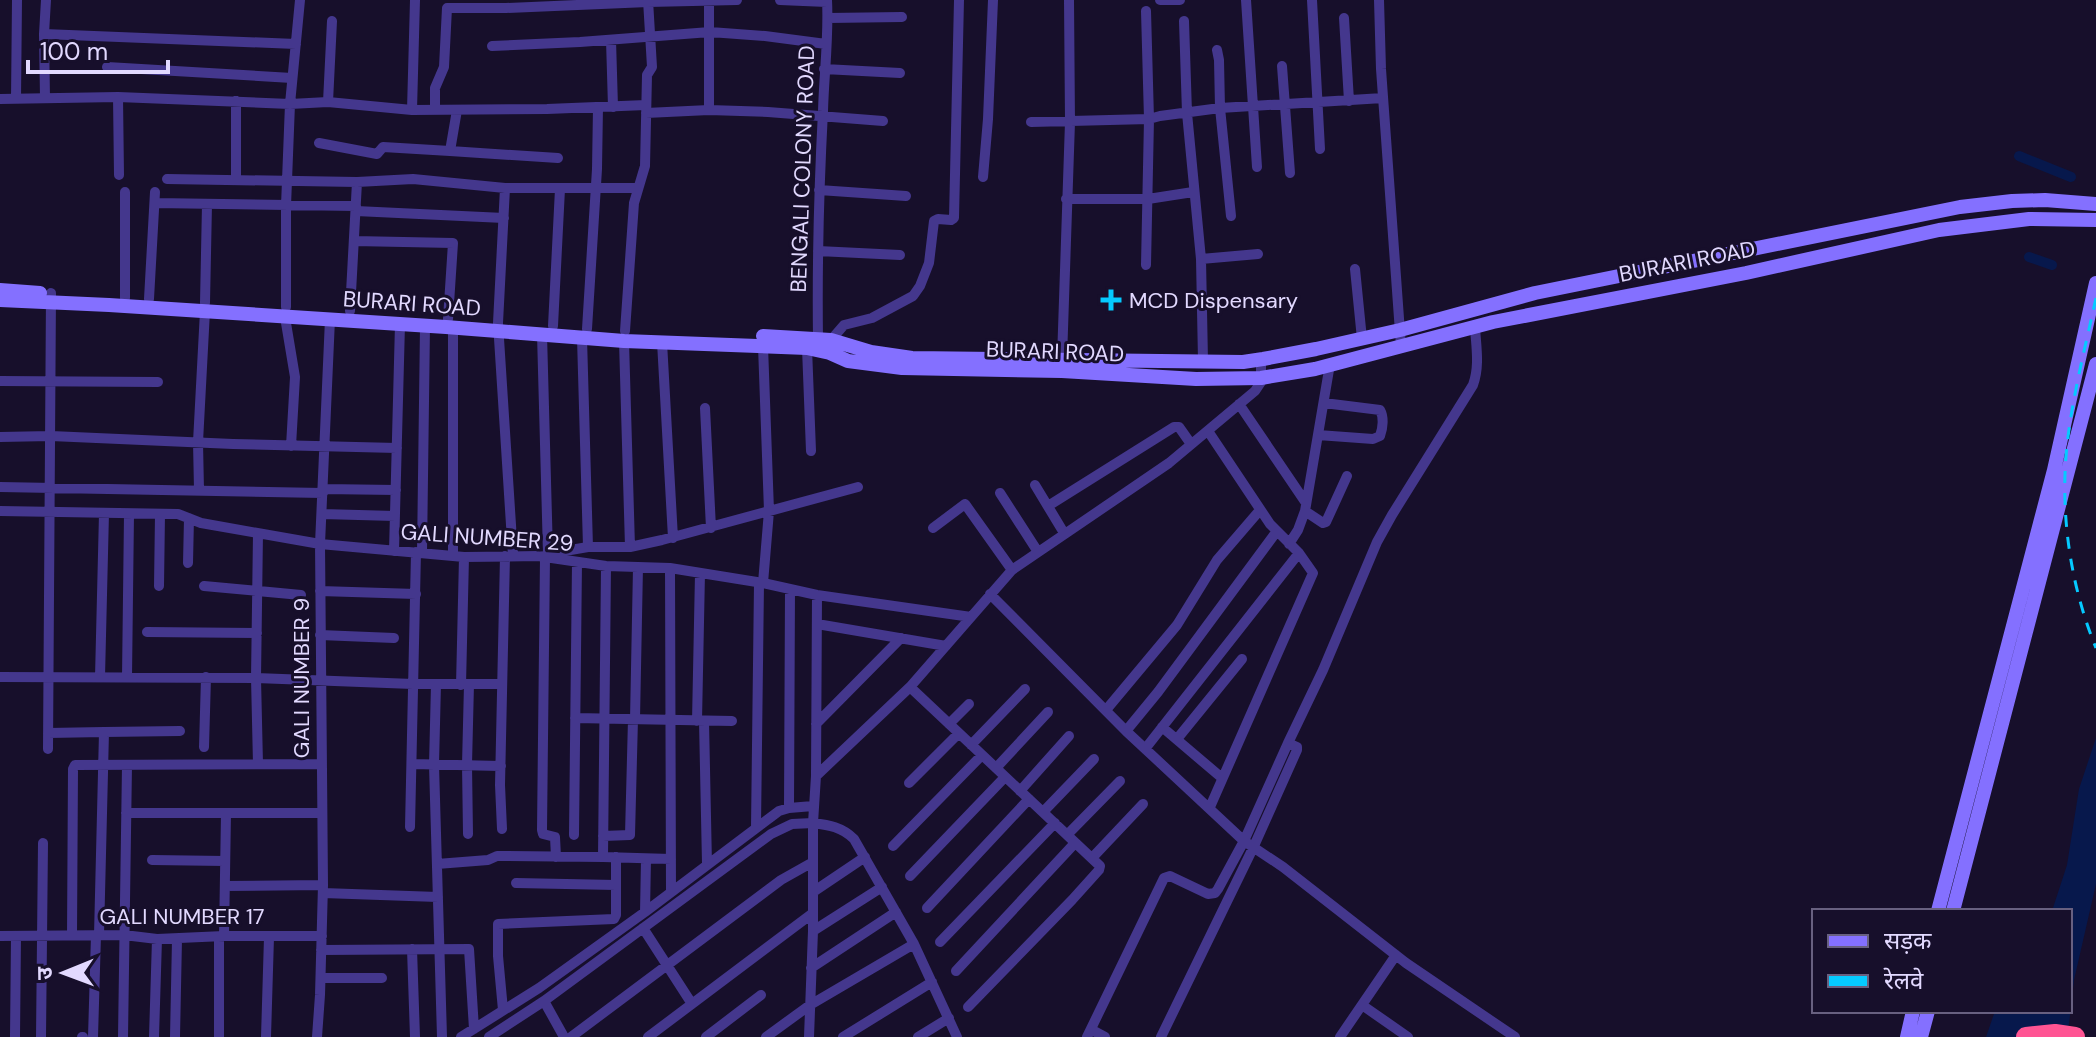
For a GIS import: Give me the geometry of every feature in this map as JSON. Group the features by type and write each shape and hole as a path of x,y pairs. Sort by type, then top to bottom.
{"highway":[{"path":"2026,1037 2055,1034 2075,1037"}],"main road":[{"name":"BURARI ROAD","path":"625,336 662,342 763,346 819,342 830,353 848,361 902,368 1062,371 1203,361 1243,362 1362,339 1535,293 1960,207 2045,200 2096,204"},
{"name":"BURARI ROAD","path":"0,290 52,298 285,312 350,311 451,324 625,336 819,342 912,358 1062,359 1196,379 1261,378 1475,327 1746,273 1939,230 2029,219 2096,220"},
{"path":"1939,909 2054,470 2096,283"},
{"name":"BURARI ROAD","path":"0,300 125,298 205,307"},
{"name":"BURARI ROAD","path":"285,312 330,319 425,326 451,324"},
{"path":"1954,909 2096,364"},
{"path":"1907,1037 1913,1013"},
{"path":"1921,1037 1927,1013"}],"street":[{"path":"16,99 17,0"},
{"path":"45,98 46,0"},
{"path":"291,446 295,377 285,312 286,206 290,104 300,0"},
{"path":"412,110 415,0"},
{"path":"709,0 709,110"},
{"path":"435,109 435,88 444,67 447,8 737,0"},
{"path":"780,0 827,1"},
{"path":"819,342 844,325 872,318 913,296 926,274 934,221 954,218 959,0"},
{"path":"983,177 993,0"},
{"path":"1062,359 1070,122 1069,0"},
{"path":"1160,0 1180,0"},
{"path":"1246,0 1257,167"},
{"path":"1312,0 1320,149"},
{"path":"1379,0 1401,346"},
{"path":"630,547 625,336 634,203 645,166 648,73 652,67 648,1"},
{"name":"BENGALI COLONY ROAD","path":"811,451 819,342 819,190 827,1"},
{"path":"1146,11 1149,119 1146,265"},
{"path":"828,18 902,17"},
{"path":"1344,18 1349,101"},
{"path":"328,102 332,21"},
{"path":"1184,21 1187,113 1201,259 1203,361"},
{"path":"492,46 710,32 826,44"},
{"path":"44,34 296,44"},
{"path":"611,40 613,107"},
{"path":"1217,50 1231,216"},
{"path":"1282,66 1290,173"},
{"path":"107,67 292,78"},
{"path":"824,69 900,73"},
{"path":"0,99 118,97 290,104 328,102 412,110 613,107 757,111 883,121"},
{"path":"118,97 119,175"},
{"path":"1031,122 1149,119 1220,108 1383,98"},
{"path":"236,101 236,180"},
{"path":"588,547 585,333 598,107"},
{"path":"450,151 457,110"},
{"path":"319,143 377,154 383,147 558,158"},
{"path":"167,179 357,182 413,179 505,188 637,188"},
{"path":"350,311 357,182"},
{"path":"502,829 502,684 509,556 498,327 505,188"},
{"path":"556,857 555,837 543,834 542,830 543,556 547,330 560,189"},
{"path":"819,190 906,196"},
{"path":"125,192 125,298"},
{"path":"1066,199 1148,199 1193,192"},
{"path":"149,299 155,198 207,204 504,218"},
{"path":"199,490 207,204"},
{"path":"354,241 453,243 451,324 468,834"},
{"path":"818,251 900,255"},
{"path":"1201,259 1258,254"},
{"path":"1355,269 1362,339"},
{"path":"48,749 52,298"},
{"name":"GALI NUMBER 9","path":"317,1037 323,889 320,544 330,319"},
{"path":"394,551 400,324"},
{"path":"410,827 425,326"},
{"path":"1161,1037 1249,844 1377,542 1473,385 1477,360 1475,327"},
{"path":"662,342 673,538"},
{"path":"756,827 761,583 769,511 763,346"},
{"path":"816,776 910,687 1012,570 1169,463 1255,391 1261,378 1261,359"},
{"path":"1289,544 1306,507 1330,364"},
{"path":"0,381 158,382"},
{"path":"1318,435 1373,439 1382,432 1383,416 1380,410 1324,403"},
{"path":"1239,404 1306,507 1323,523 1347,476"},
{"path":"705,408 711,528"},
{"path":"1048,506 1174,427 1179,427 1191,444"},
{"path":"1208,431 1260,510 1312,569 1313,576 1210,807"},
{"path":"0,437 51,436 397,448"},
{"path":"1035,485 1064,533"},
{"path":"0,487 396,490"},
{"path":"543,556 588,547 630,547 673,538 858,487"},
{"path":"1000,493 1038,552"},
{"path":"933,528 963,504 966,505 1012,570"},
{"path":"1106,710 1177,625 1217,560 1260,510"},
{"name":"GALI NUMBER 29","path":"0,511 178,514 201,523 320,544 458,556 543,556 606,566 670,568 817,595 971,617"},
{"path":"100,677 104,513"},
{"path":"127,677 129,514"},
{"path":"159,586 160,514"},
{"path":"322,514 395,516"},
{"path":"188,563 189,518"},
{"path":"1126,731 1277,531"},
{"path":"258,533 258,764"},
{"path":"1145,749 1299,553"},
{"path":"574,835 577,562"},
{"path":"603,857 606,566"},
{"path":"603,836 630,835 638,567"},
{"path":"670,568 671,891"},
{"path":"700,573 700,721 707,864"},
{"path":"204,586 301,595"},
{"path":"789,808 790,589"},
{"path":"320,591 416,594"},
{"path":"990,594 1126,731 1249,844 1396,955 1515,1037"},
{"path":"809,1037 817,595"},
{"path":"817,624 946,646"},
{"path":"147,632 257,633"},
{"path":"320,635 394,638"},
{"path":"816,724 901,638"},
{"path":"1177,739 1242,659"},
{"path":"0,677 206,677 502,684"},
{"path":"204,747 206,677"},
{"path":"436,684 434,765 442,1037"},
{"path":"910,687 1099,865 1099,870 1072,900 968,1007"},
{"path":"971,745 1025,689"},
{"path":"949,724 969,704"},
{"path":"996,768 1048,712"},
{"path":"575,718 732,721"},
{"path":"1162,727 1222,778"},
{"path":"48,733 180,731"},
{"path":"93,1037 104,732"},
{"path":"909,783 959,733"},
{"path":"927,908 1024,795 1069,736"},
{"path":"893,846 982,755"},
{"path":"1043,812 1094,759"},
{"path":"72,935 75,765 321,764"},
{"path":"412,764 501,766"},
{"path":"123,1037 127,765"},
{"path":"910,876 1005,777"},
{"path":"1067,835 1120,781"},
{"path":"1092,858 1143,804"},
{"path":"461,1037 539,988 756,827 789,808 813,815 854,839 914,944 957,1037"},
{"path":"126,813 322,813"},
{"path":"219,1037 226,813"},
{"path":"489,1037 544,1001 771,834 813,815"},
{"path":"940,942 1055,823"},
{"path":"41,1037 43,843"},
{"path":"956,971 1075,843"},
{"path":"1105,1037 1090,1033 1164,878 1170,876 1208,894 1215,893 1249,844"},
{"path":"437,864 488,860 497,856 671,859"},
{"path":"503,1010 498,924 614,919 616,857"},
{"path":"813,892 865,857"},
{"path":"645,912 646,859"},
{"path":"152,860 225,861"},
{"path":"571,1037 781,880 813,862"},
{"path":"516,883 616,885"},
{"path":"225,886 438,897"},
{"path":"813,931 882,887"},
{"path":"811,968 896,912"},
{"path":"648,1037 813,913"},
{"path":"643,928 692,1004"},
{"name":"GALI NUMBER 17","path":"0,936 124,935 177,939 322,936"},
{"path":"15,1037 16,936"},
{"path":"266,1037 269,937"},
{"path":"154,1037 157,939"},
{"path":"175,1037 177,939"},
{"path":"766,1037 810,1005 914,944"},
{"path":"412,949 415,1037"},
{"path":"321,950 469,949 474,1029"},
{"path":"1340,1037 1396,955"},
{"path":"321,978 382,978"},
{"path":"843,1037 932,982"},
{"path":"706,1037 761,995"},
{"path":"544,1001 564,1037"},
{"path":"1362,1005 1408,1037"},
{"path":"918,1037 949,1018"}],"shaded area":[{"path":"2096,738 2096,884 2072,998 2072,909 2053,909 2067,865 2079,789"},
{"path":"1994,1013 2070,1013 2064,1037 1986,1037"}],"waterway":[{"path":"2019,156 2071,177"},
{"path":"2029,257 2052,265"}],"railway":[{"path":"2096,298 2071,419 2065,490 2073,571 2096,648"}],"place":[{"name":"MCD Dispensary","path":"1111,300"}]}
